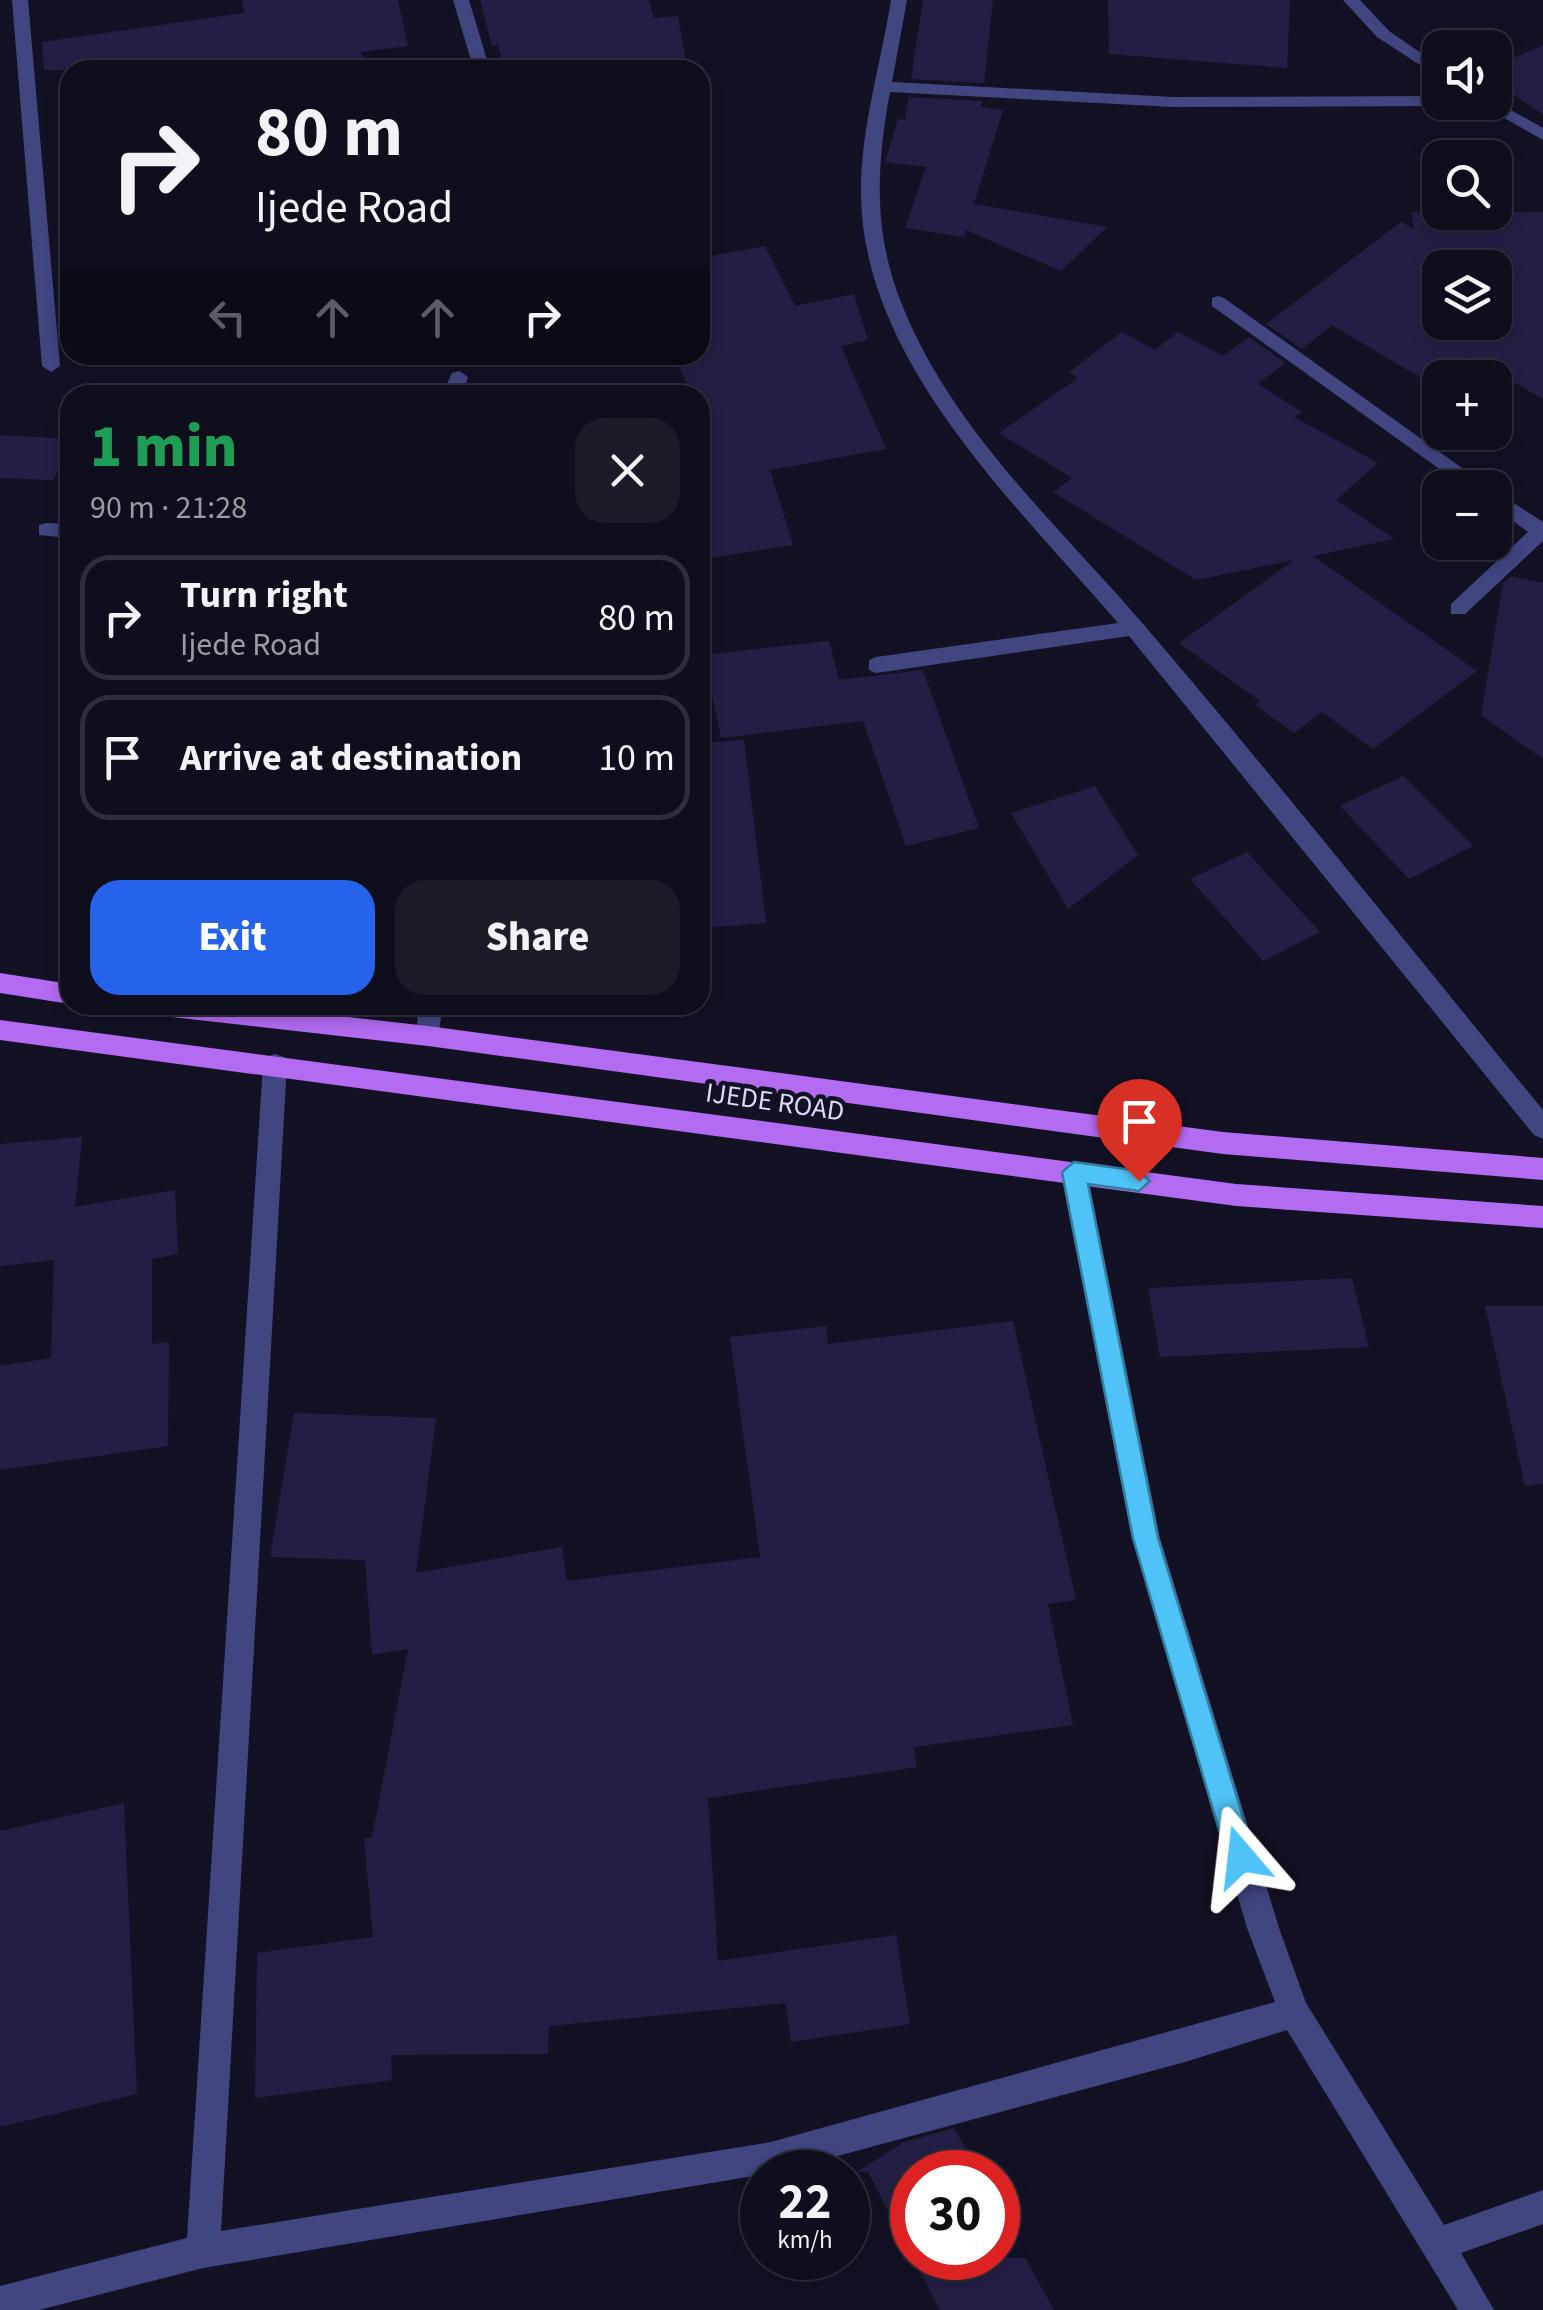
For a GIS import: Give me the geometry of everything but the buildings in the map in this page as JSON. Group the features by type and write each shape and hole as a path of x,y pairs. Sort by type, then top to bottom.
{"main road":[{"path":"0,983 60,992"},
{"name":"IJEDE ROAD","path":"242,1015 428,1036 1224,1143 1543,1169"},
{"name":"IJEDE ROAD","path":"0,1030 1236,1195 1543,1216"}],"street":[{"path":"20,0 51,366"},
{"path":"461,0 479,60"},
{"path":"900,0 868,174 876,253 906,337 1029,511 1134,628 1543,1128"},
{"path":"1351,0 1383,34 1422,61"},
{"path":"884,87 1173,102 1422,102"},
{"path":"1512,118 1543,136"},
{"path":"1218,302 1455,470"},
{"path":"1458,609 1542,530 1512,510"},
{"path":"46,530 60,531"},
{"path":"876,665 1134,628"},
{"path":"428,1036 430,1015"},
{"path":"203,2251 276,1064"},
{"path":"1074,1172 1146,1538 1262,1928 1294,2012 1478,2310"},
{"path":"0,2303 203,2251 771,2158 1294,2012"},
{"path":"1435,2245 1543,2207"}],"route":[{"path":"1139,1181 1074,1172 1146,1538 1241,1857"}]}
